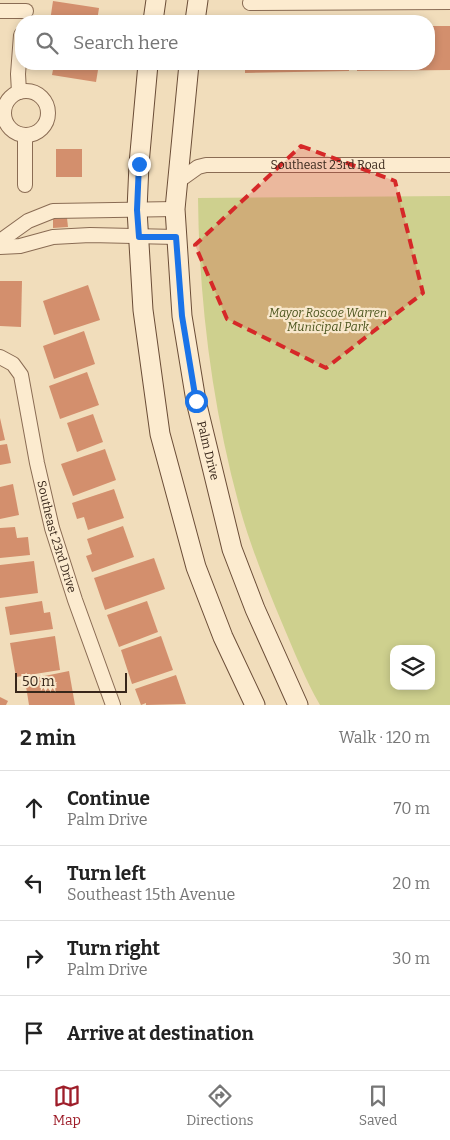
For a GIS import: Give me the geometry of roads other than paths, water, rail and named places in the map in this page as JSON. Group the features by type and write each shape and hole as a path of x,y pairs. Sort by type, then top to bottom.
{"main road":[{"path":"154,15 156,0"},
{"path":"196,15 198,0"},
{"path":"147,70 137,210 143,310 160,434 196,567 223,637 255,705"},
{"name":"Palm Drive","path":"188,70 175,209 182,316 196,401 232,550 255,610 298,705"}],"street":[{"path":"250,2 450,2"},
{"path":"0,11 25,11"},
{"path":"18,70 19,92"},
{"path":"27,91 34,92 46,103 48,118 40,131 25,136 12,131 4,120 3,113 8,100 19,92 27,91"},
{"path":"25,136 25,185"},
{"path":"180,148 206,165"},
{"name":"Southeast 23rd Road","path":"177,182 198,167 206,165 450,165"},
{"path":"0,241 28,221 53,211 175,209"},
{"path":"0,247 20,246 53,237 176,237"},
{"name":"Southeast 23rd Drive","path":"0,357 13,364 20,375 36,463 52,528 75,600 113,705"}],"park label":[{"name":"Mayor Roscoe Warren Municipal Park","path":"328,320"}]}
